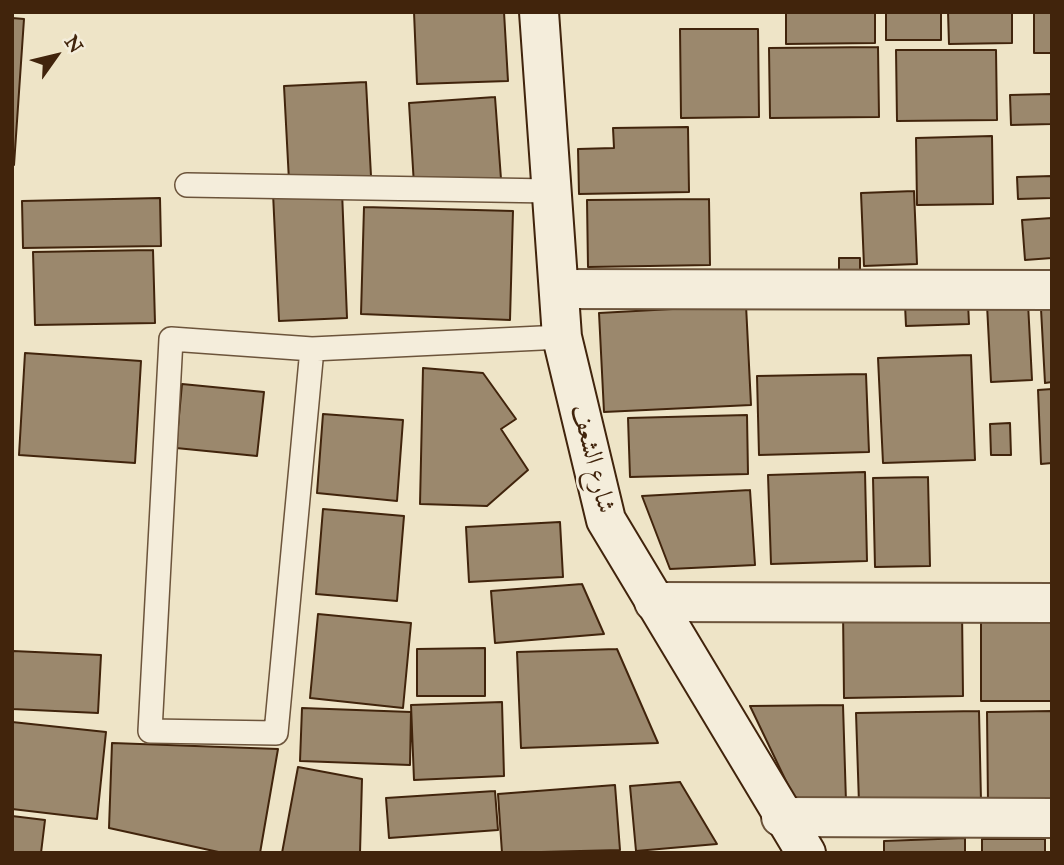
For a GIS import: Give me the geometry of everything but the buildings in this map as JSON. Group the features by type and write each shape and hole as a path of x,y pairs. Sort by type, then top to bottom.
{"street":[{"name":"شارع الشعف","path":"539,12 562,337 606,520 781,817 806,853"},
{"path":"559,289 1052,290"},
{"path":"654,602 1052,603"},
{"path":"781,817 1052,818"}],"lane":[{"path":"187,185 551,191"},
{"path":"312,349 276,733 150,731 172,339 312,349 562,337"}]}
